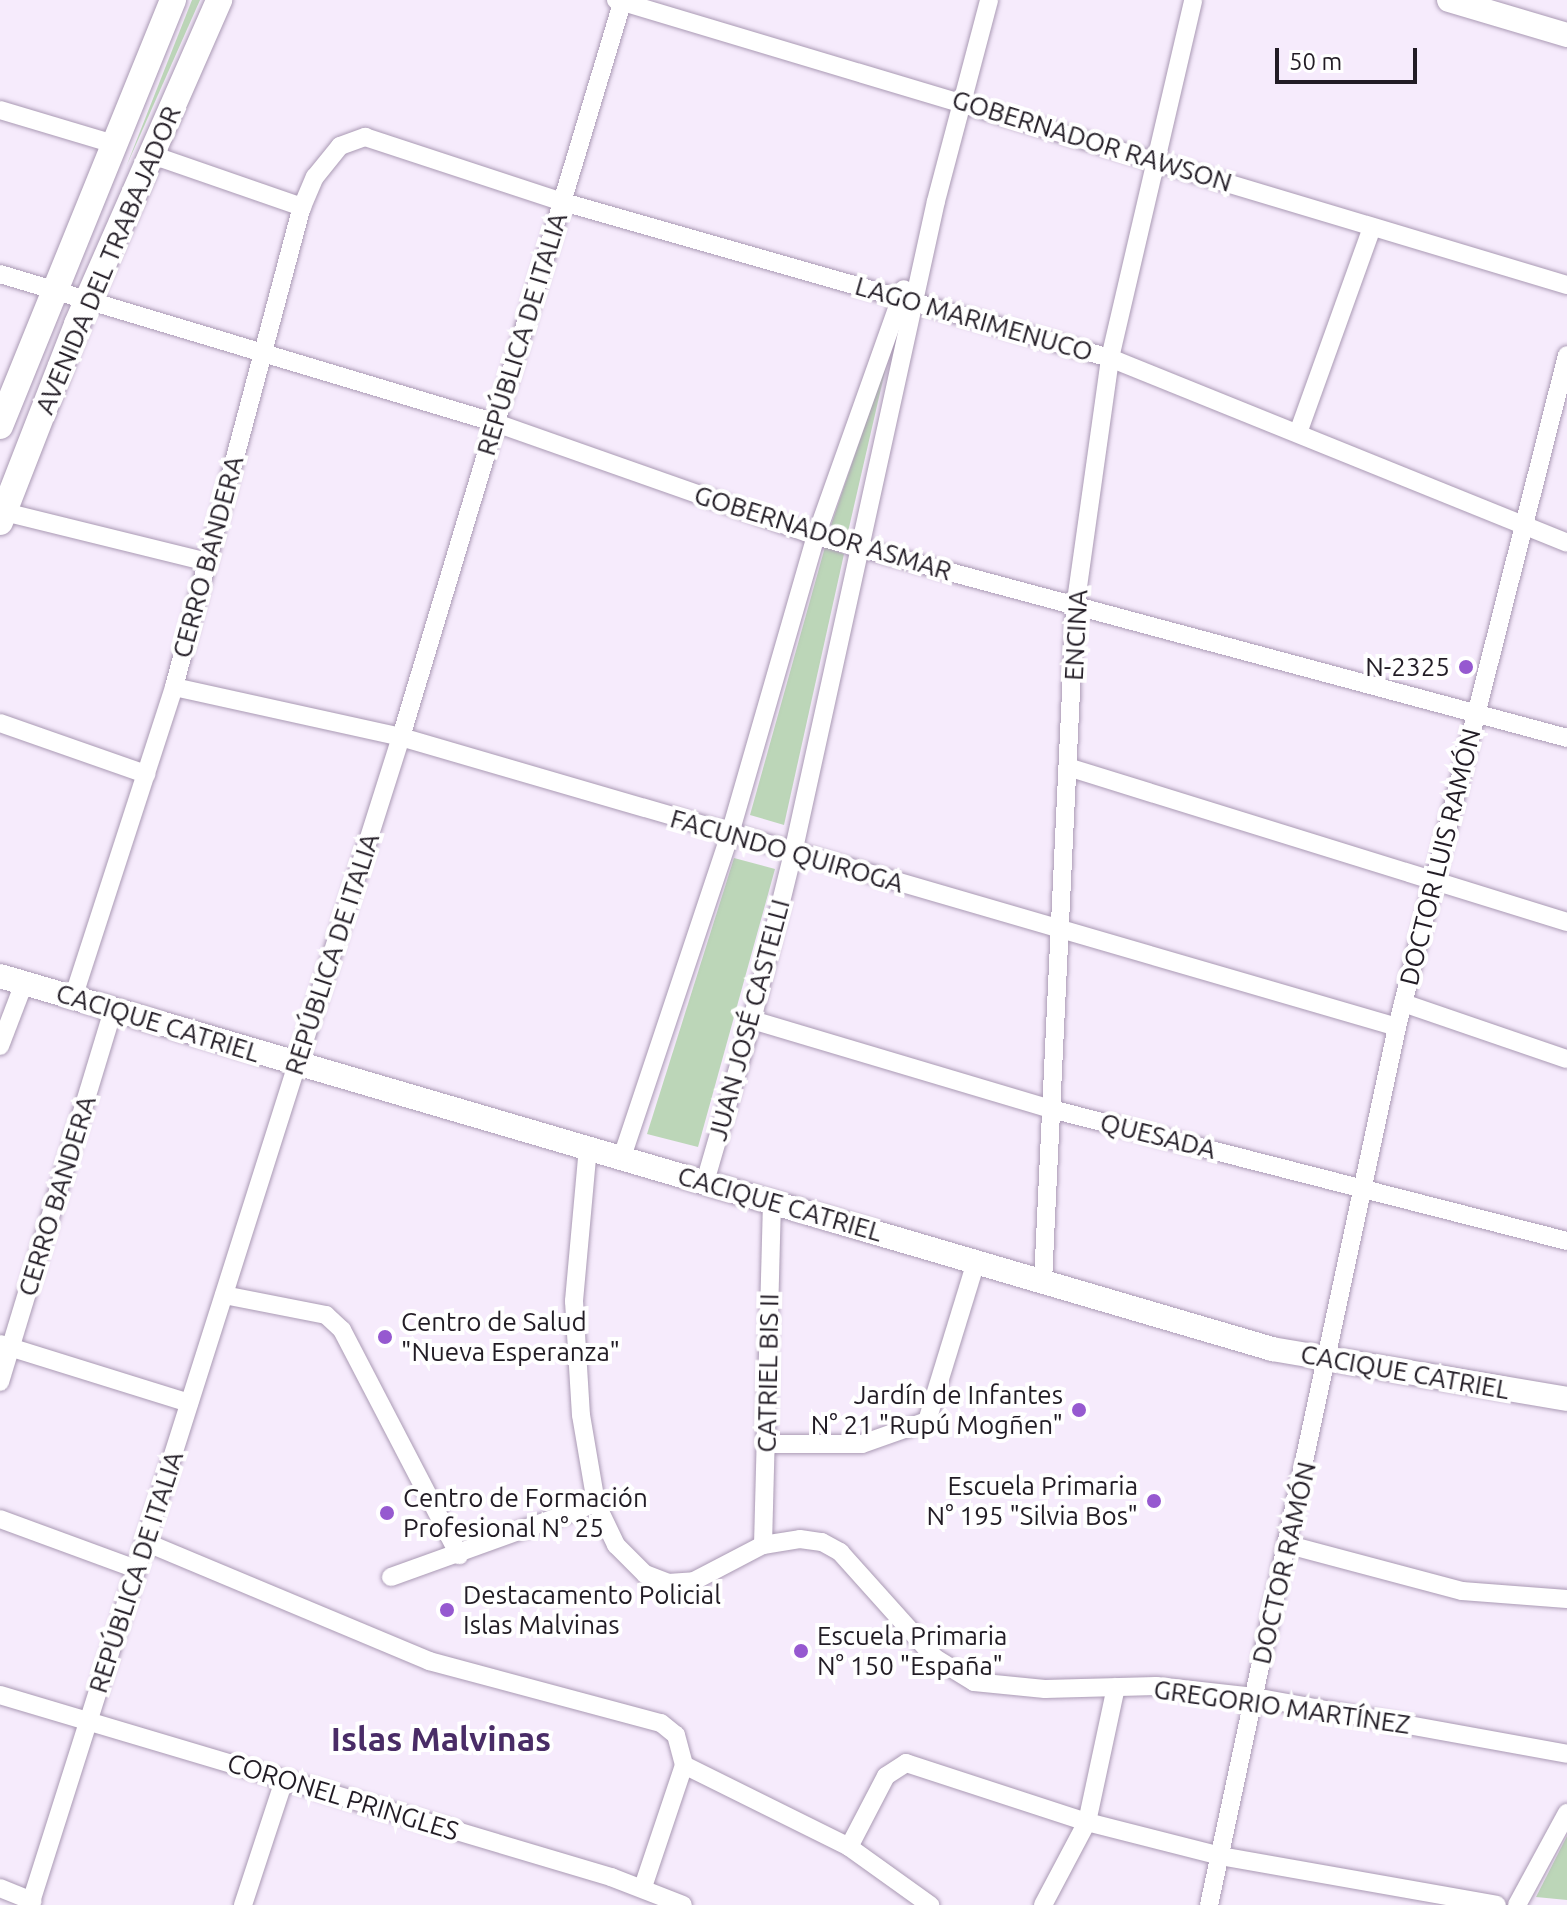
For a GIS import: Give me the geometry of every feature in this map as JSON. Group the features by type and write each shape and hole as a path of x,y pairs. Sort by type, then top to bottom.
{"main road":[{"name":"AVENIDA DEL TRABAJADOR","path":"0,426 173,0"},
{"name":"AVENIDA DEL TRABAJADOR","path":"2,517 87,301 219,0"}],"street":[{"name":"JUAN JOSÉ CASTELLI","path":"622,1157 729,837 816,536 907,300 989,0"},
{"name":"ENCINA","path":"1043,1281 1071,768 1075,608 1110,358 1193,0"},
{"path":"1449,0 1508,8 1567,35"},
{"name":"GOBERNADOR RAWSON","path":"620,1 1155,158 1372,228 1567,285"},
{"name":"REPÚBLICA DE ITALIA","path":"31,1903 401,737 493,422 563,202 620,1"},
{"path":"0,110 114,144"},
{"name":"LAGO MARIMENUCO","path":"365,137 563,202 1110,358 1567,543"},
{"name":"CERRO BANDERA","path":"73,998 174,687 302,207 315,177 340,146 365,137"},
{"path":"152,155 302,207"},
{"path":"1298,433 1372,228"},
{"name":"GOBERNADOR ASMAR","path":"0,274 493,422 816,536 1567,738"},
{"name":"JUAN JOSÉ CASTELLI","path":"705,1182 752,1020 793,853 907,300"},
{"name":"DOCTOR LUIS RAMÓN","path":"1329,1362 1397,1027 1567,355"},
{"path":"2,517 207,562"},
{"name":"FACUNDO QUIROGA","path":"174,687 401,737 729,837 1061,927 1397,1027"},
{"path":"0,723 146,774"},
{"path":"1071,768 1567,922"},
{"name":"CACIQUE CATRIEL","path":"0,976 296,1065 1329,1362 1567,1399"},
{"path":"0,1046 24,983"},
{"path":"1403,1003 1567,1059"},
{"name":"CERRO BANDERA","path":"0,1382 5,1346 113,1010"},
{"name":"QUESADA","path":"752,1020 1051,1109 1567,1241"},
{"path":"588,1147 574,1301 581,1415 596,1503 616,1545 645,1574 668,1583 694,1581 763,1545"},
{"name":"CATRIEL BIS II","path":"763,1545 772,1202"},
{"path":"766,1444 862,1444 927,1421 976,1262"},
{"path":"224,1295 326,1315 342,1330 459,1555"},
{"path":"5,1346 189,1403"},
{"name":"DOCTOR RAMÓN","path":"1209,1905 1329,1362"},
{"path":"391,1577 596,1503"},
{"path":"0,1519 136,1569"},
{"name":"GREGORIO MARTÍNEZ","path":"763,1545 800,1539 822,1542 840,1552 935,1658 974,1682 1045,1689 1116,1687 1254,1697 1567,1754"},
{"path":"145,1542 429,1661 661,1723 676,1735 684,1765 643,1887"},
{"path":"1289,1545 1462,1591 1567,1599"},
{"path":"1043,1905 1087,1822 1116,1687"},
{"name":"CORONEL PRINGLES","path":"0,1695 643,1887 683,1905"},
{"path":"849,1847 886,1776 906,1763 1087,1822 1220,1856 1497,1905"},
{"path":"684,1765 849,1847 930,1905"},
{"path":"243,1905 284,1780"},
{"path":"1517,1905 1567,1813"},
{"path":"0,1888 31,1903"}],"green space":[{"path":"192,0 200,0 126,167"},
{"path":"888,358 848,532 831,525"},
{"path":"825,547 844,554 784,825 750,815"},
{"path":"734,858 775,869 698,1147 647,1134"},
{"path":"1567,1836 1567,1900 1536,1897"}],"place":[{"name":"N-2325","path":"1466,667"},
{"name":"Centro de Salud \"Nueva Esperanza\"","path":"385,1337"},
{"name":"Jardín de Infantes N° 21 \"Rupú Mogñen\"","path":"1079,1410"},
{"name":"Escuela Primaria N° 195 \"Silvia Bos\"","path":"1154,1501"},
{"name":"Centro de Formación Profesional N° 25","path":"387,1513"},
{"name":"Destacamento Policial Islas Malvinas","path":"447,1610"},
{"name":"Escuela Primaria N° 150 \"España\"","path":"801,1651"}],"district":[{"name":"Islas Malvinas","path":"441,1739"}]}
